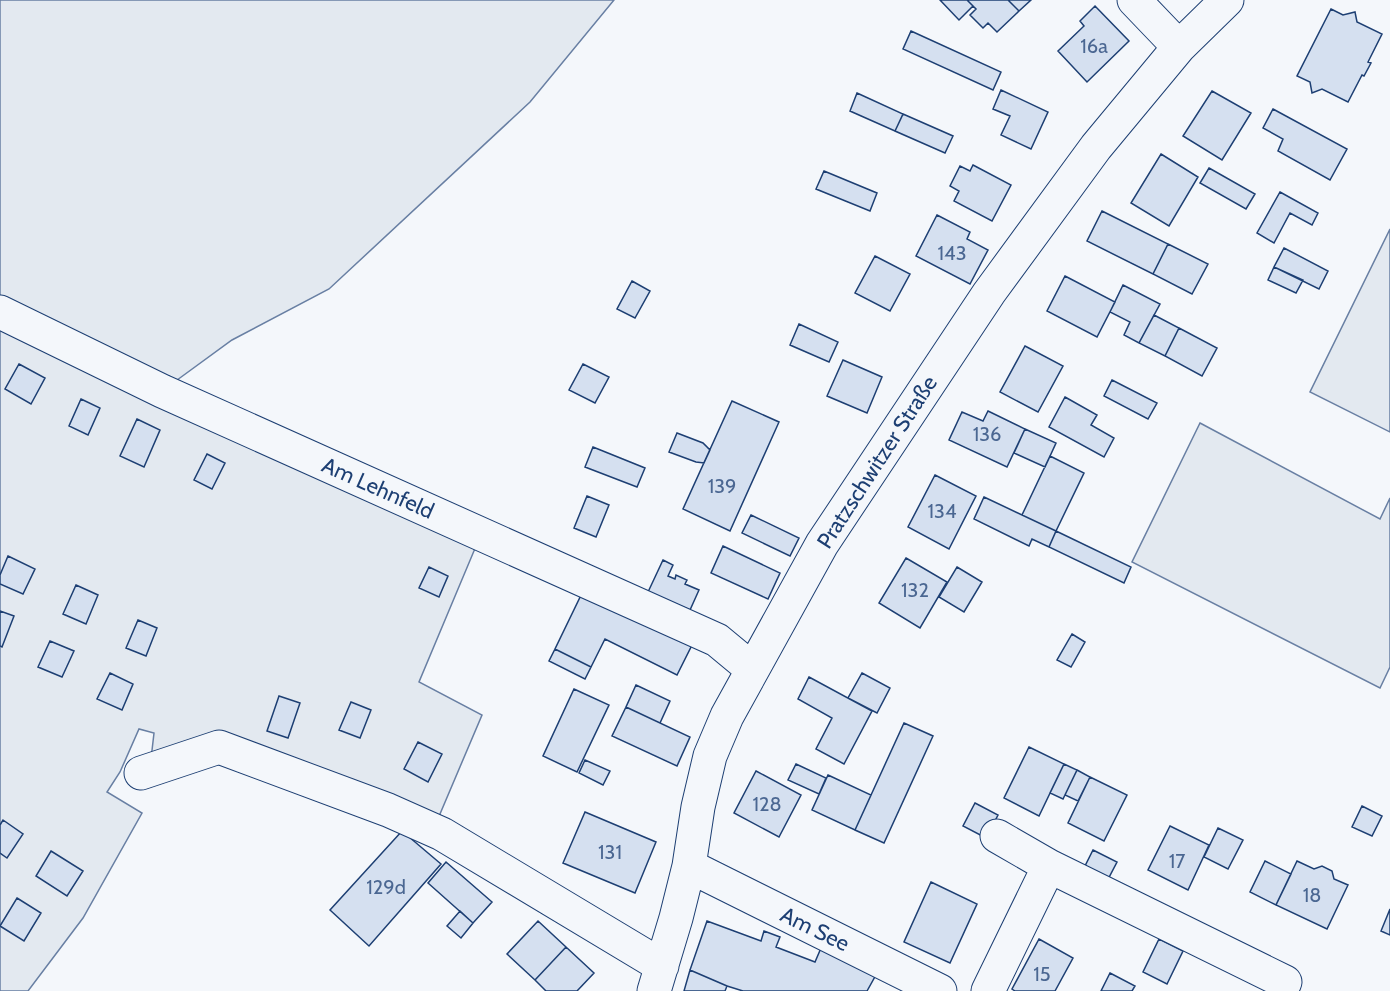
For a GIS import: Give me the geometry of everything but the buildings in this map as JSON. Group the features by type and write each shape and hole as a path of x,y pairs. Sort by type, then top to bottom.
{"street":[{"path":"1134,0 1179,47"},
{"name":"Pratzschwitzer Straße","path":"658,979 689,866 698,807 710,756 727,716 822,544 989,293 1096,147 1179,47 1227,0"},
{"name":"Am Lehnfeld","path":"0,312 162,391 717,640 752,669"},
{"path":"141,773 219,747 388,810 442,834 658,979"},
{"path":"997,836 1049,866 1285,982"},
{"name":"Am See","path":"689,866 940,991"},
{"path":"988,991 1049,866"}],"shaded area":[{"path":"0,0 614,0 530,102 329,289 232,340 173,383 0,300"},
{"path":"1390,229 1390,432 1310,392"},
{"path":"0,323 479,539 419,682 482,715 437,821 325,773 151,759 154,733 139,729 120,772 107,792 142,813 83,918 28,991 0,991"},
{"path":"1200,423 1380,519 1390,498 1390,667 1380,688 1132,562"}]}
